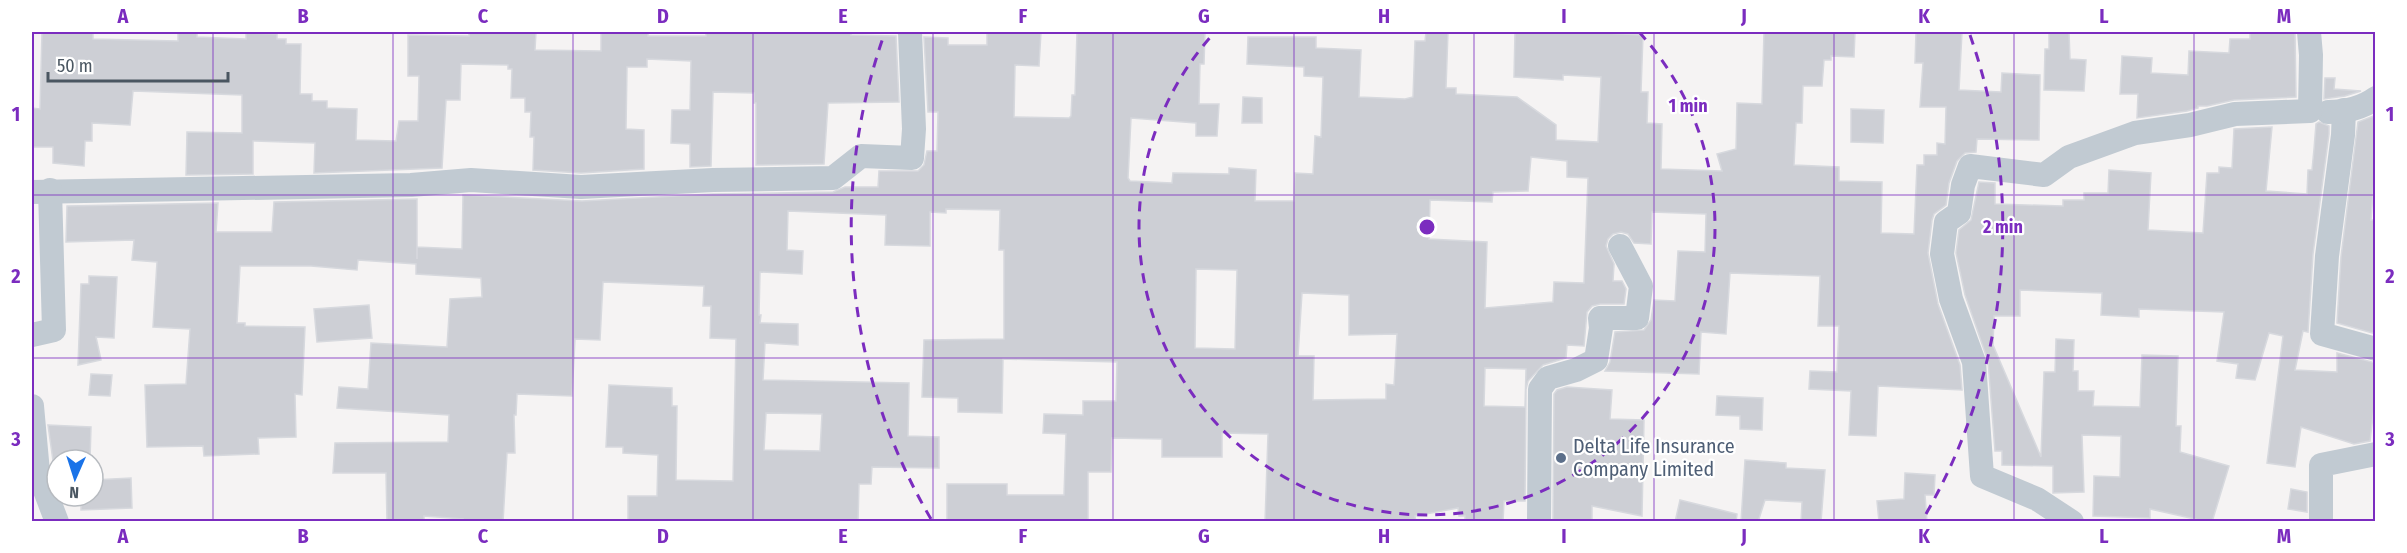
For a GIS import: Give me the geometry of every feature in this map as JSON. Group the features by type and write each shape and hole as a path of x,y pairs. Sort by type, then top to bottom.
{"street":[{"path":"32,335 54,330 41,191 411,185 471,180 581,187 713,180 833,178 861,156 912,158 915,129 910,32"},
{"path":"2308,32 2311,55 2310,111"},
{"path":"2072,522 2037,499 1982,476 1974,362 1951,299 1942,254 1946,222 1959,213 1963,185 1970,166 2044,176 2069,157 2135,133 2190,125 2235,114 2344,110 2367,104 2376,98"},
{"path":"2344,110 2343,135 2327,256 2322,334 2376,349"},
{"path":"1539,522 1540,389 1548,378 1576,370 1596,360 1601,328 1600,318 1637,318 1641,286 1620,246"},
{"path":"32,406 38,472 57,522"},
{"path":"2321,522 2321,465 2376,454"}],"building":[{"path":"42,32 93,32 93,39 178,41 178,32 197,32 197,37 246,39 246,33 277,34 277,39 286,39 286,44 301,44 300,94 312,94 312,101 327,101 327,108 357,109 356,140 396,141 399,121 418,121 419,76 408,76 408,35 469,36 469,32 536,32 535,50 601,51 601,32 648,32 648,36 706,36 706,32 852,32 851,35 896,36 899,102 828,103 824,164 756,165 754,93 713,92 711,166 690,167 690,144 671,143 672,110 690,110 691,61 647,59 647,67 627,67 626,129 644,130 644,169 581,173 533,170 534,137 530,137 531,112 525,112 525,98 511,98 512,69 508,69 508,65 461,64 460,100 446,100 442,168 314,173 315,143 253,141 253,174 186,175 187,132 242,133 242,95 133,91 130,125 92,123 92,141 85,141 84,166 53,163 53,147 32,147 32,108 40,109"},
{"path":"987,32 1041,32 1039,66 1015,65 1014,117 1069,118 1072,95 1075,95 1077,32 1205,32 1204,64 1200,64 1199,104 1219,104 1217,136 1196,136 1196,123 1131,118 1128,178 1130,181 1172,183 1173,173 1229,174 1229,168 1256,170 1255,201 1294,201 1295,173 1313,174 1315,136 1321,137 1323,77 1304,76 1304,67 1247,64 1248,37 1316,37 1316,48 1361,50 1359,97 1405,99 1413,97 1415,41 1425,41 1426,32 1448,32 1446,88 1456,88 1456,94 1517,97 1556,125 1556,140 1598,142 1601,77 1563,75 1563,80 1514,77 1515,32 1643,35 1641,92 1648,92 1647,123 1662,124 1661,169 1722,171 1717,154 1736,149 1737,103 1762,104 1764,32 1855,32 1854,57 1831,56 1831,60 1824,60 1822,86 1803,86 1802,123 1796,123 1794,165 1839,167 1839,181 1882,182 1881,233 1914,234 1917,165 1924,165 1924,155 1937,155 1937,143 1945,144 1946,107 1920,107 1923,63 1915,63 1916,32 1962,32 1959,90 2001,92 2002,73 2040,75 2039,140 1977,139 1976,152 1965,153 1957,161 1949,183 1946,205 1934,214 1932,220 1928,253 1938,304 1960,365 1962,390 1878,386 1876,436 1849,435 1851,391 1809,389 1810,371 1837,372 1839,326 1818,326 1820,276 1730,273 1726,334 1701,332 1699,374 1605,371 1610,362 1615,332 1644,330 1651,320 1654,300 1675,301 1678,251 1705,252 1706,214 1652,212 1651,244 1634,243 1628,234 1621,232 1613,234 1608,239 1606,246 1614,264 1613,281 1622,281 1626,289 1624,304 1592,306 1587,312 1584,346 1567,345 1566,358 1543,365 1528,381 1525,501 1504,501 1503,522 1465,522 1465,516 1459,516 1458,508 1415,516 1416,522 1265,522 1268,434 1222,433 1222,457 1162,457 1162,439 1112,438 1111,472 1088,472 1088,522 947,522 947,484 1007,484 1007,495 1064,495 1066,434 1043,433 1044,414 1083,415 1083,401 1116,401 1117,362 1003,359 1002,413 958,412 958,398 922,397 924,340 1004,339 1004,250 999,250 1000,210 946,209 946,213 930,212 930,246 885,245 886,215 788,211 787,250 803,251 802,274 760,272 760,323 798,324 798,345 765,343 763,380 909,383 908,436 939,437 939,468 872,467 871,484 859,484 858,522 628,522 628,496 657,496 658,455 623,453 623,447 606,447 609,385 672,388 672,406 677,406 676,480 733,481 736,339 710,338 711,306 703,306 704,286 603,282 600,340 575,339 572,396 517,394 516,415 514,415 515,453 507,453 503,522 462,522 463,519 424,516 424,522 387,522 386,473 333,473 335,443 448,442 449,415 337,408 339,387 368,389 371,343 447,347 450,299 482,297 481,278 416,274 416,264 358,260 357,270 311,266 240,266 237,323 245,323 245,326 305,327 302,395 295,394 296,437 258,438 259,454 204,456 203,446 147,447 145,385 186,384 190,329 153,327 157,262 132,260 134,240 66,242 67,206 218,203 216,232 272,232 274,202 417,199 417,247 462,249 463,195 582,201 713,194 833,192 845,187 878,187 879,171 918,171 924,165 927,151 937,151 938,112 928,112 924,37 948,38 948,45 987,45","holes":["1531,157 1567,161 1567,177 1588,178 1584,283 1554,282 1553,302 1485,308 1487,242 1429,239 1430,200 1492,202 1493,192 1528,191","1196,269 1237,270 1235,349 1195,348","1302,293 1349,295 1349,335 1397,334 1394,385 1386,384 1386,399 1313,400 1314,356 1298,356","1485,368 1526,369 1525,407 1484,406","766,413 822,414 820,451 764,450"]},
{"path":"2049,32 2069,32 2070,59 2086,60 2084,91 2044,90 2045,49 2049,49"},
{"path":"2250,32 2295,32 2296,97 2234,100 2198,106 2198,108 2187,111 2137,118 2138,94 2120,94 2122,56 2152,58 2151,73 2188,75 2189,51 2229,53 2230,39 2250,39"},
{"path":"2325,78 2335,78 2334,89 2361,91 2324,99"},
{"path":"1243,97 1262,98 1262,123 1242,123"},
{"path":"1851,109 1884,110 1883,143 1851,142"},
{"path":"2376,115 2376,155 2371,220 2376,220 2376,334 2337,323 2341,257 2358,122"},
{"path":"2319,122 2329,126 2329,134 2313,254 2308,332 2303,331 2295,370 2337,372 2337,353 2376,363 2376,391 2370,441 2354,444 2301,427 2295,467 2267,463 2283,336 2269,333 2255,380 2236,378 2238,364 2217,361 2224,312 2139,309 2139,317 2101,315 2102,293 2020,290 2020,316 1994,316 1993,345 2041,457 2044,372 2055,372 2056,339 2074,340 2073,371 2078,371 2078,391 2094,391 2093,406 2140,407 2142,355 2178,356 2176,426 2181,426 2180,452 2229,466 2212,522 2208,522 2150,509 2150,518 2093,516 2094,476 2120,477 2121,436 2082,435 2084,492 2053,493 2053,466 2002,465 2002,451 1995,451 1988,361 1965,295 1956,253 1959,230 1971,220 1979,182 1995,183 1995,204 2063,206 2063,200 2084,200 2084,193 2108,193 2109,170 2151,173 2148,230 2203,233 2207,173 2219,173 2219,167 2232,168 2234,129 2272,127 2266,191 2307,194 2308,170 2312,170 2316,124"},
{"path":"89,276 117,277 114,338 96,337 101,360 78,365 81,284 89,284"},
{"path":"369,305 372,338 317,342 314,309"},
{"path":"91,374 112,375 110,396 89,395"},
{"path":"1567,387 1612,390 1610,419 1644,420 1642,516 1592,506 1592,522 1553,522 1554,394 1557,390"},
{"path":"1717,396 1763,398 1762,430 1740,429 1740,416 1716,415"},
{"path":"48,425 91,427 90,448 51,448"},
{"path":"1745,460 1786,463 1786,468 1825,470 1821,522 1801,522 1802,502 1765,500 1758,522 1741,522"},
{"path":"1905,473 1935,475 1934,495 1925,495 1927,522 1879,522 1877,501 1904,499"},
{"path":"131,478 132,508 81,510 81,508 105,508 105,479"},
{"path":"2291,489 2307,492 2307,512 2288,509"},
{"path":"1680,500 1737,514 1736,522 1675,522"}],"place":[{"name":"Delta Life Insurance Company Limited","path":"1561,458"}]}
